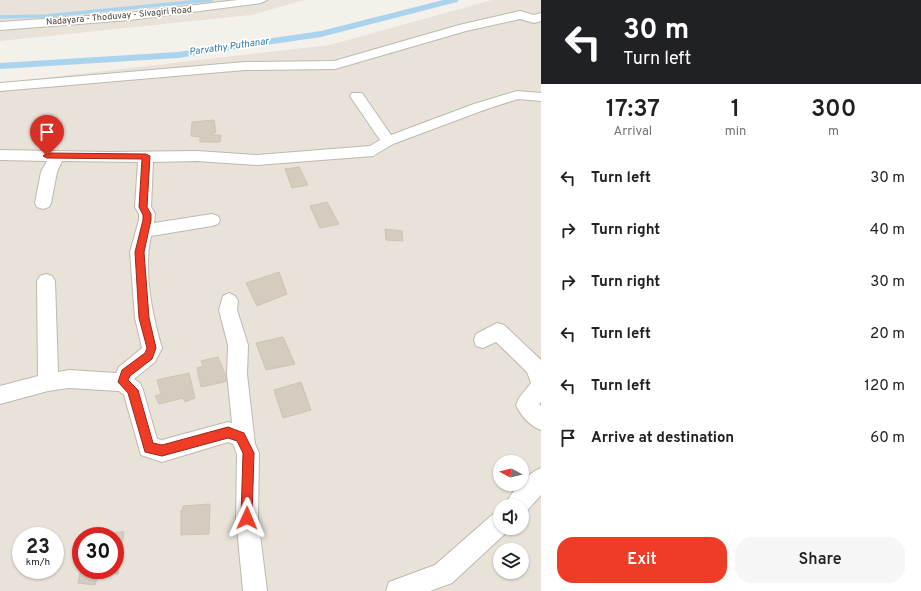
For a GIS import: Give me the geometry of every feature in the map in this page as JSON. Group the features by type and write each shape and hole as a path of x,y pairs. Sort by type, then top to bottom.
{"street":[{"name":"Nadayara - Thoduvay - Sivagiri Road","path":"0,26 96,20 211,8 261,0"},
{"path":"0,87 245,66 335,64 462,28 520,15 534,19 541,17"},
{"path":"0,155 197,156 257,160 373,151 388,142 433,123 517,95 541,96"},
{"path":"357,96 388,142"},
{"path":"43,202 49,172 58,156"},
{"path":"123,382 126,373 148,356 152,348 144,318 140,252 147,220 147,214 143,207 146,156"},
{"path":"144,231 212,220"},
{"path":"46,281 48,382"},
{"path":"229,301 228,310 238,345 237,374 244,444"},
{"path":"483,340 497,331 535,367 541,385 526,405 541,420"},
{"path":"0,395 48,382 70,379 123,382 133,390 149,448 162,451 228,432 240,437 248,453 247,518 255,591"},
{"path":"522,499 541,479"},
{"path":"398,591 443,574 493,529"}],"shaded area":[{"path":"0,0 304,0 251,15 0,41"},
{"path":"492,0 541,0 541,591 0,591 0,83 330,45"}],"building":[{"path":"214,120 216,132 210,135 221,135 220,142 200,142 200,137 191,136 192,122"},
{"path":"299,167 308,185 292,188 285,169"},
{"path":"327,202 339,224 320,228 310,206"},
{"path":"385,229 402,231 403,241 386,240"},
{"path":"279,272 287,294 257,306 246,283"},
{"path":"283,337 295,364 266,370 256,343"},
{"path":"218,357 228,381 201,387 197,368 203,366 201,361"},
{"path":"189,373 195,398 185,402 183,398 159,404 155,396 161,394 157,380"},
{"path":"301,382 311,410 283,418 274,390"},
{"path":"210,504 209,534 181,535 181,510 183,509 183,506"},
{"path":"79,579 97,579 95,585 78,583"}],"waterway":[{"path":"0,17 46,16 211,0"},
{"name":"Parvathy Puthanar","path":"0,66 178,55 321,34 454,0"}],"route":[{"path":"47,156 146,156 143,207 147,214 147,220 141,240 140,252 144,318 152,348 148,356 126,373 123,382 133,390 149,448 162,451 228,432 240,437 248,453 247,518"}]}
